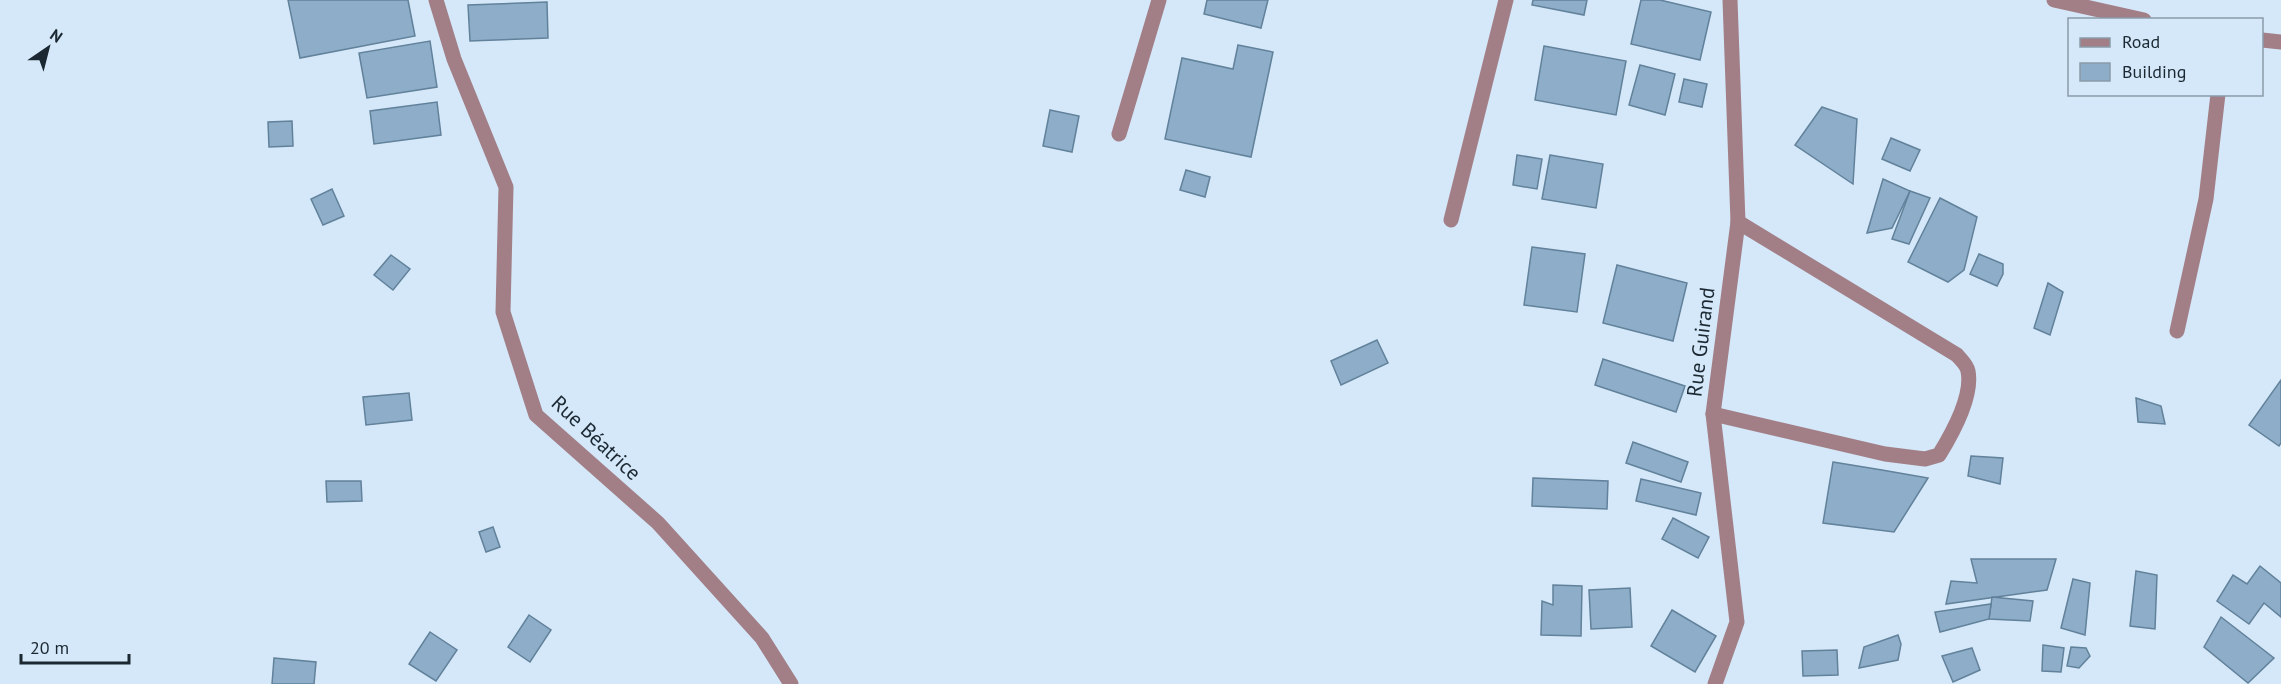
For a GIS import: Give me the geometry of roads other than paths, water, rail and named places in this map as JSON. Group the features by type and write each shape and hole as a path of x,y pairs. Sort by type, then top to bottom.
{"street":[{"name":"Rue Béatrice","path":"436,0 454,59 506,187 503,312 536,415 658,523 762,638 791,684"},
{"path":"1119,134 1159,0"},
{"path":"1450,220 1506,0"},
{"name":"Rue Guirand","path":"1715,684 1737,622 1713,414 1738,222 1730,0"},
{"path":"2054,0 2135,18"},
{"path":"2263,40 2281,42"},
{"path":"2177,331 2206,199 2218,96"},
{"path":"1713,414 1885,454 1925,459 1939,455 1951,435 1969,388 1968,369 1957,355 1738,222"}]}
